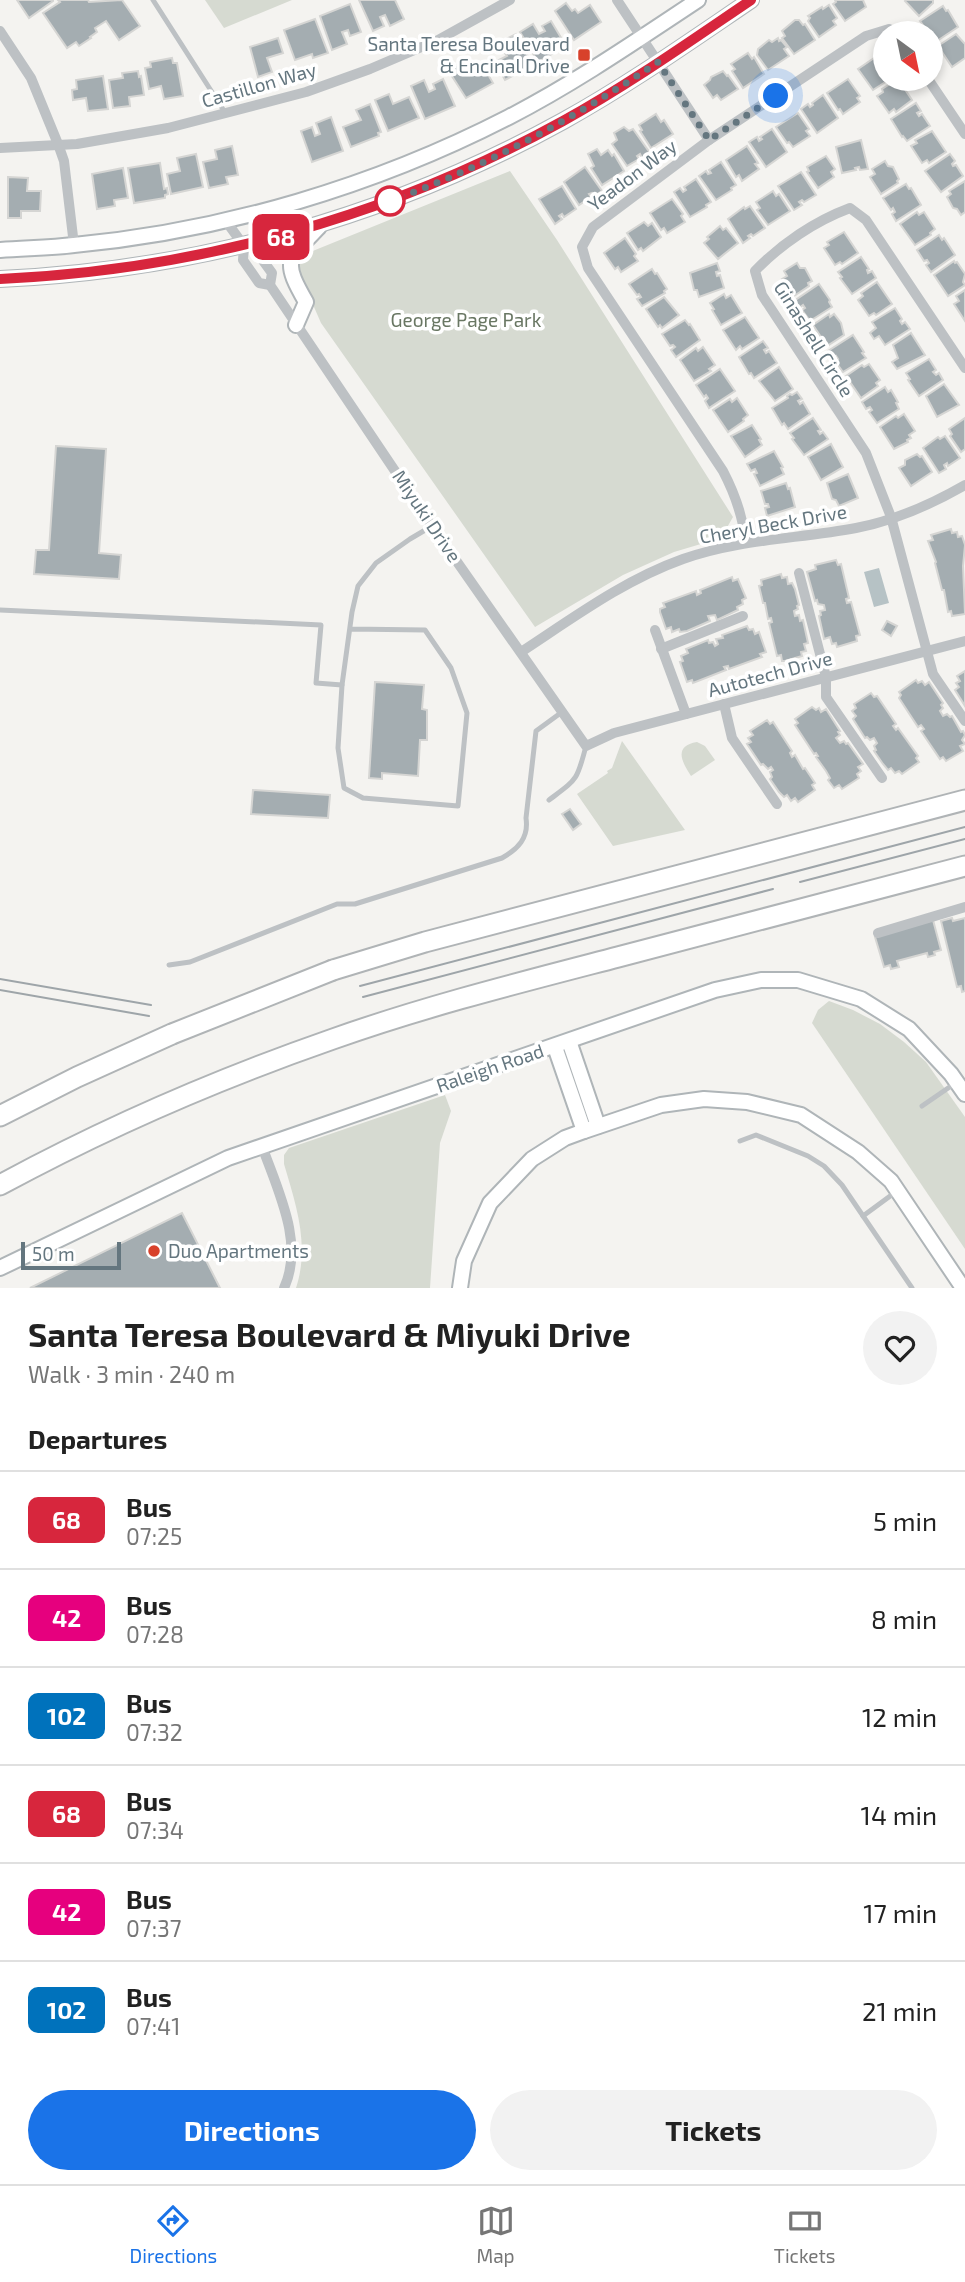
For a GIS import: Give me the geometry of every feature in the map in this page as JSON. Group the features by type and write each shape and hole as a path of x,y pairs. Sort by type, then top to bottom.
{"highway":[{"path":"0,1116 172,1034 334,970 425,942 965,800"},
{"path":"0,1185 71,1146 166,1103 336,1038 428,1008 965,866"}],"street":[{"name":"Castillon Way","path":"0,148 77,144 168,128 306,92 438,40 510,0"},
{"path":"617,0 709,140"},
{"path":"0,250 74,246 150,236 226,221 371,177 444,148 547,96 698,0"},
{"path":"0,279 48,277 180,260 322,225 391,201 500,154 565,120 751,0"},
{"path":"0,31 31,78 64,161 74,246"},
{"name":"Yeadon Way","path":"746,543 736,496 723,471 588,268 582,247 593,227 709,140 873,34"},
{"path":"936,91 965,134"},
{"name":"Ginashell Circle","path":"891,517 866,453 762,295 755,271 771,254 829,215 850,208 866,220 965,368"},
{"name":"Miyuki Drive","path":"226,221 244,246 257,251 272,273 270,285 296,325 586,746"},
{"path":"296,325 306,302 291,273 291,261 295,253 322,225"},
{"name":"Miyuki Drive","path":"244,246 243,260 260,283 270,285"},
{"name":"Cheryl Beck Drive","path":"521,652 629,582 683,559 746,543 858,527 916,509 965,485"},
{"path":"891,517 933,674 965,721"},
{"path":"799,573 826,677 826,697 883,778"},
{"path":"661,649 743,617"},
{"path":"655,630 686,714"},
{"name":"Autotech Drive","path":"586,746 614,733 965,641"},
{"path":"724,704 732,738 778,804"},
{"path":"878,933 965,907"},
{"name":"Raleigh Road","path":"0,1268 229,1158 715,990 761,981 798,979 860,999 909,1029 961,1088"},
{"path":"569,1041 591,1128"},
{"path":"555,1046 591,1128"},
{"path":"460,1288 464,1261 490,1203 531,1159 565,1138 591,1128 661,1105 704,1100 747,1102 801,1115 858,1152 891,1181 963,1288"},
{"path":"262,1146 285,1209 291,1249 284,1288"}],"lane":[{"path":"153,0 226,114"},
{"path":"350,629 425,629 451,668 467,713 458,806 363,798 344,788 338,748 342,685 350,629 358,586 376,564 432,526"},
{"path":"0,610 321,625 316,684 342,685"},
{"path":"169,965 190,962 312,916 329,906 355,904 502,858 516,850 528,828 526,818 536,731 562,712"},
{"path":"549,800 579,775 586,746"},
{"path":"922,1106 961,1088"},
{"path":"740,1141 756,1135 808,1156 824,1166 842,1185 912,1288"},
{"path":"863,1216 898,1191"}],"green space":[{"path":"205,0 292,0 224,28"},
{"name":"George Page Park","path":"510,171 557,240 733,517 721,538 674,552 623,575 535,627 321,323 293,259"},
{"path":"622,741 685,830 613,846 577,794 608,773"},
{"path":"697,742 705,746 715,760 691,776 683,760 682,751 689,744"},
{"path":"829,1001 880,1024 904,1042 926,1062 965,1117 965,1249 812,1023 818,1010"},
{"path":"445,1095 451,1111 440,1143 430,1288 296,1288 302,1241 297,1210 284,1164 284,1155 289,1148"}],"shaded area":[{"path":"879,568 889,603 874,607 864,572"}],"building":[{"path":"17,0 53,0 53,1 29,18"},
{"path":"58,0 122,0 140,26 119,40 106,21 95,28 97,32 91,38 79,46 76,42 67,48 43,13 60,2"},
{"path":"359,0 395,0 404,19 390,26 385,15 380,17 384,26 373,31"},
{"path":"835,0 863,0 866,7 845,21 833,4"},
{"path":"906,0 933,0 933,3 919,16"},
{"path":"566,3 572,11 575,9 578,13 590,5 601,22 574,40 555,11"},
{"path":"350,4 361,32 350,36 348,30 342,32 347,44 332,50 320,16"},
{"path":"829,5 837,18 833,21 836,25 819,37 808,21 808,16"},
{"path":"943,6 958,27 943,37 943,21 920,21"},
{"path":"315,19 328,53 313,58 312,54 295,60 284,30"},
{"path":"795,20 805,24 815,40 794,54 782,38 785,36 782,31"},
{"path":"551,21 566,46 538,62 520,32 533,24 539,34 545,31 542,26"},
{"path":"516,34 533,65 505,80 495,62 507,56 504,52 509,49 504,40"},
{"path":"956,34 965,44 965,58 952,67 943,54 943,43"},
{"path":"278,38 283,53 267,58 272,72 258,77 250,47"},
{"path":"778,38 787,47 784,49 789,56 768,70 757,55 758,49 769,40 772,42"},
{"path":"748,53 752,59 754,57 764,74 743,88 732,71 735,69 731,64"},
{"path":"172,58 173,63 177,63 183,96 164,99 161,86 149,89 145,68 151,67 150,62"},
{"path":"873,59 873,90 858,69"},
{"path":"460,63 466,73 482,64 493,83 466,98 448,70"},
{"path":"138,71 144,95 129,97 130,106 113,108 109,80 123,78 122,73"},
{"path":"723,71 738,89 721,100 717,95 713,98 704,85 711,77"},
{"path":"103,76 108,109 88,111 86,98 73,100 72,90 77,89 76,80"},
{"path":"443,79 455,106 425,119 411,86 424,80 429,92 435,89 433,84"},
{"path":"848,79 860,96 857,98 860,102 843,114 827,93"},
{"path":"906,91 912,100 896,112 894,109 889,113 877,96 883,92"},
{"path":"389,94 393,104 409,97 419,118 388,131 375,100"},
{"path":"823,95 838,118 817,133 801,109 808,104 810,107"},
{"path":"916,103 921,111 917,113 919,116 922,114 930,126 907,141 891,119"},
{"path":"370,104 381,132 378,133 379,136 351,147 343,127 361,120 356,110"},
{"path":"798,113 809,129 806,131 810,136 793,147 776,127"},
{"path":"656,114 661,122 664,120 673,134 651,148 639,125"},
{"path":"331,117 343,151 312,162 301,131 312,127 315,136 320,134 316,123"},
{"path":"624,127 629,131 633,129 650,153 642,158 640,154 637,156 639,159 627,166 612,144 617,140 614,133"},
{"path":"772,129 787,152 766,167 749,142 757,137 759,141 762,139 760,137"},
{"path":"932,131 946,152 929,163 927,160 922,163 911,146 917,143 915,140"},
{"path":"861,140 868,169 860,170 859,167 842,173 836,147"},
{"path":"232,146 238,175 226,177 228,184 209,188 203,162 217,159 215,150"},
{"path":"747,146 759,169 742,181 739,175 736,177 726,160"},
{"path":"597,149 601,155 608,150 612,156 614,154 624,171 602,185 591,168 594,166 588,154"},
{"path":"196,154 203,187 171,194 167,174 180,171 177,158"},
{"path":"950,154 955,161 953,166 956,165 963,176 941,192 925,171"},
{"path":"826,156 835,169 831,172 834,177 818,188 807,172 807,167"},
{"path":"885,161 888,166 893,167 899,179 898,183 881,194 870,177 875,174 872,169"},
{"path":"721,162 736,185 716,200 699,176 706,171 711,173 709,170"},
{"path":"160,163 164,189 167,188 168,194 165,198 134,203 128,168"},
{"path":"585,167 602,191 594,196 589,194 591,197 579,205 564,182"},
{"path":"123,168 128,198 114,200 115,206 97,209 92,174"},
{"path":"801,172 816,195 799,202 802,205 794,210 778,186"},
{"path":"8,177 28,178 27,191 41,191 40,211 21,211 21,218 8,218"},
{"path":"696,179 711,202 690,217 674,192 680,188 683,192 686,190 684,187"},
{"path":"965,181 965,212 961,215 947,197 951,194 949,191"},
{"path":"906,184 921,205 896,221 892,214 895,212 893,208 891,210 883,198"},
{"path":"562,186 576,209 564,217 562,214 559,216 562,219 555,224 539,199"},
{"path":"773,191 776,196 779,194 790,211 768,225 757,210 760,208 756,202"},
{"path":"672,199 683,214 681,216 685,222 667,233 664,228 661,230 650,213"},
{"path":"750,206 765,228 753,236 748,236 750,238 743,243 728,219 744,207 745,209"},
{"path":"917,212 919,215 924,212 935,229 931,235 915,245 900,224"},
{"path":"644,222 648,226 652,223 661,237 643,251 641,248 638,250 627,233"},
{"path":"720,226 723,230 726,228 738,243 718,259 704,243"},
{"path":"844,232 858,253 842,264 840,262 835,265 824,248 829,245 827,242"},
{"path":"939,235 955,255 931,272 926,265 929,263 924,261 917,250"},
{"path":"625,238 638,261 621,272 618,267 615,269 604,253"},
{"path":"861,257 869,269 868,273 872,271 876,278 852,294 838,272"},
{"path":"954,261 965,274 965,285 948,296 934,275"},
{"path":"717,263 720,271 716,272 717,276 720,275 724,288 699,297 697,290 694,290 690,273"},
{"path":"797,263 800,268 805,268 812,281 794,296 782,279 787,276 784,271"},
{"path":"652,269 667,289 665,293 642,306 637,299 641,297 629,284"},
{"path":"877,282 892,304 876,315 874,313 869,316 858,300 863,296 861,293"},
{"path":"819,284 832,307 810,321 802,310 805,308 803,305 799,308 794,301"},
{"path":"965,290 965,321 954,304 959,301 956,296"},
{"path":"724,294 726,298 731,295 742,313 721,325 710,303"},
{"path":"664,297 679,315 662,328 660,325 658,327 646,309"},
{"path":"895,308 902,324 905,322 910,329 885,345 879,336 874,339 870,333 876,328 872,322"},
{"path":"829,314 830,317 834,314 841,323 844,335 827,346 813,325"},
{"path":"745,317 759,338 736,350 723,330"},
{"path":"685,320 700,340 676,357 671,350 675,347 670,346 662,334"},
{"path":"911,333 925,355 897,369 892,362 898,358 893,345"},
{"path":"853,335 866,358 843,372 835,361 838,359 836,356 833,358 828,351"},
{"path":"763,341 768,348 764,350 766,353 769,351 777,363 754,378 739,357"},
{"path":"703,347 715,365 709,369 711,371 694,381 680,360 696,348 698,351"},
{"path":"929,359 936,370 933,372 936,375 939,373 943,380 919,396 906,373"},
{"path":"869,364 880,380 876,383 878,386 861,398 846,376 862,365 864,367"},
{"path":"779,367 793,389 775,401 759,381"},
{"path":"720,369 735,391 709,408 705,401 708,398 706,395 704,397 696,385"},
{"path":"944,384 959,405 937,417 926,396"},
{"path":"885,387 888,392 891,390 899,409 877,423 869,412 872,410 870,407 866,409 862,402"},
{"path":"797,392 802,399 798,401 800,404 803,402 810,414 788,429 784,423 782,425 772,408"},
{"path":"737,398 748,415 728,432 713,410 730,399 732,402"},
{"path":"904,414 915,431 909,435 911,438 908,442 894,449 880,427"},
{"path":"813,418 821,430 818,431 820,434 823,432 828,439 804,455 790,433"},
{"path":"965,418 965,449 961,452 950,436 952,434 949,429"},
{"path":"752,425 762,445 745,457 731,436"},
{"path":"945,436 960,458 948,466 947,463 944,465 946,469 939,473 923,448 938,437 940,439"},
{"path":"831,444 843,467 821,480 808,457"},
{"path":"56,446 106,449 99,553 121,555 119,579 34,574 36,550 49,550"},
{"path":"774,451 784,474 760,486 754,474 757,473 755,469 751,471 747,464"},
{"path":"917,454 922,456 932,472 911,486 899,468 905,465 905,460"},
{"path":"848,474 858,498 839,506 836,500 832,499 827,483"},
{"path":"786,483 795,507 767,516 765,508 769,507 765,504 761,491"},
{"path":"951,529 952,533 957,532 958,537 962,536 965,545 965,614 952,616 951,611 948,612 944,590 928,541 933,540 931,535"},
{"path":"836,560 838,565 841,564 849,598 846,599 847,603 851,602 860,635 856,636 857,641 837,647 836,643 832,644 830,637 824,639 819,616 820,611 825,610 824,605 815,601 807,572 816,569 815,565"},
{"path":"781,574 782,578 787,577 788,584 792,583 795,589 799,605 794,611 795,616 799,615 800,621 803,620 808,643 804,644 806,651 801,652 802,656 785,661 782,661 781,655 777,656 769,623 772,622 771,618 768,619 759,586 762,585 761,580"},
{"path":"732,577 733,581 738,579 746,598 742,600 743,604 737,607 738,610 717,620 715,615 708,616 710,621 687,631 680,632 679,629 672,632 671,627 666,629 660,612 660,609 665,607 663,603 696,591 697,595 701,593 700,590"},
{"path":"887,621 897,626 891,636 882,630"},
{"path":"747,626 749,630 753,629 755,634 759,632 766,652 760,654 762,657 729,669 728,666 724,667 726,670 693,683 692,680 687,682 680,662 683,661 681,656 688,653 686,649 708,640 715,646 718,644 716,639 723,638 722,635"},
{"path":"965,671 965,706 955,690 959,687 956,683 960,681 957,676"},
{"path":"916,680 925,685 929,682 943,703 940,711 943,716 952,716 965,735 962,740 965,744 960,746 963,751 946,761 943,757 940,759 921,731 924,729 921,725 918,727 899,698 899,692"},
{"path":"375,682 424,685 422,709 427,710 427,740 420,740 418,776 382,773 382,779 369,778"},
{"path":"871,693 874,697 877,696 896,724 893,726 896,730 898,728 918,756 916,758 919,762 902,774 899,771 895,773 891,768 888,770 874,751 877,743 874,738 865,738 853,719 856,716 852,711 856,708 854,704"},
{"path":"812,707 816,710 819,708 821,712 826,709 840,731 836,738 840,743 848,743 863,764 858,767 861,771 857,774 859,778 842,789 839,785 834,788 828,780 830,778 816,757 818,756 795,725 798,723 795,719"},
{"path":"767,720 770,724 773,722 792,751 792,757 795,755 815,783 812,785 815,790 798,802 795,798 791,801 787,795 784,797 779,792 770,779 770,772 773,770 771,767 768,769 761,765 747,744 751,742 748,738 753,735 750,731"},
{"path":"253,790 330,795 328,818 251,814"},
{"path":"570,809 581,824 573,830 562,814"},
{"path":"952,918 953,921 965,918 965,991 962,992 961,986 957,987 941,921"},
{"path":"933,920 941,950 928,957 927,953 897,961 899,967 884,967 875,937"},
{"name":"Duo Apartments","path":"182,1213 220,1288 30,1288"}],"tram line":[{"path":"360,986 965,827"},
{"path":"800,882 965,839"},
{"path":"363,997 773,889"},
{"path":"0,979 151,1005"},
{"path":"0,990 149,1016"}],"bus line":[{"name":"68","path":"0,279 48,277 180,260 272,239 391,201 470,169 565,120 641,74 751,0"}],"place":[{"name":"Santa Teresa Boulevard & Encinal Drive","path":"584,55"},
{"name":"Duo Apartments","path":"154,1251"}],"route":[{"path":"390,201 500,154 565,120 658,62 709,140 776,96"}]}
